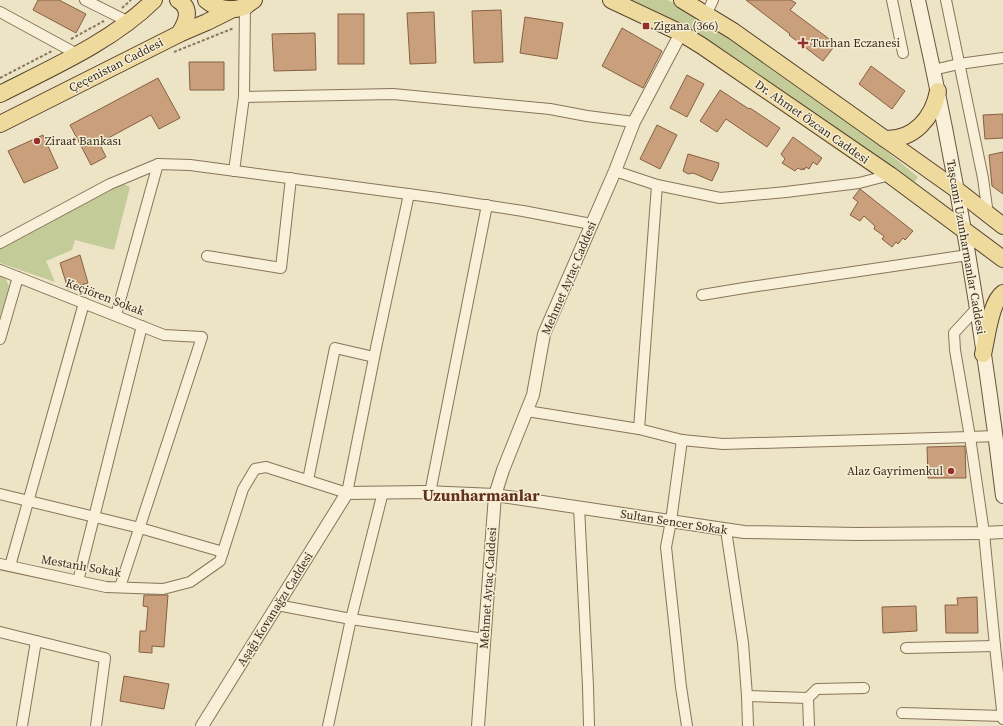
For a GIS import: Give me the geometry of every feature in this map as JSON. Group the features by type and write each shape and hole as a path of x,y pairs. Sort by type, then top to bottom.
{"main road":[{"path":"0,94 77,54 129,22 154,0"},
{"path":"178,0 186,8 187,15 186,22 178,34"},
{"path":"206,0 221,8 244,5"},
{"name":"Dr. Ahmet Özcan Caddesi","path":"611,0 681,33 702,46 890,175 1003,259"},
{"path":"682,0 733,31 957,190 1003,226"},
{"name":"Taşcami Uzunharmanlar Caddesi","path":"918,0 934,70 964,230 984,354 1003,496"},
{"name":"Çeçenistan Caddesi","path":"0,124 178,34 244,5"},
{"path":"885,139 903,137 924,123 931,112 938,91"},
{"path":"984,354 992,308 996,300 1003,293"}],"street":[{"path":"85,0 129,22"},
{"path":"706,15 713,0"},
{"path":"892,0 903,53"},
{"path":"946,0 983,178 988,215"},
{"path":"234,171 244,97 244,5"},
{"path":"0,12 77,54"},
{"name":"Mehmet Aytaç Caddesi","path":"478,726 495,495 503,470 533,395 544,334 615,171 634,122 681,33"},
{"path":"934,70 959,64 1003,58"},
{"path":"244,97 393,94 550,109 586,116 634,122"},
{"path":"116,315 158,164"},
{"path":"0,243 110,184 158,164 190,165 409,194 487,205 591,224"},
{"path":"615,171 657,185 720,198 859,183 890,175"},
{"path":"207,256 281,268 291,178"},
{"path":"639,430 657,185"},
{"path":"347,493 409,194"},
{"path":"430,492 487,205"},
{"path":"702,295 968,255"},
{"name":"Keçiören Sokak","path":"0,270 84,302 164,335 202,337 140,528"},
{"path":"0,338 18,277"},
{"path":"5,565 28,501 84,302"},
{"path":"977,308 954,333 955,350 984,533 1003,719"},
{"path":"78,581 142,326"},
{"path":"308,480 335,348 374,357"},
{"path":"527,411 639,430 682,440 723,444 996,436"},
{"path":"682,440 666,547 681,687 687,726"},
{"name":"Mestanlı Sokak","path":"5,565 106,587 163,589 190,582 220,561 243,489 255,469 266,467 347,493"},
{"path":"328,726 351,619 384,492"},
{"name":"Sultan Sencer Sokak","path":"347,493 430,492 495,495 744,532 857,534 1003,532"},
{"name":"Aşağı Kovanağzı Caddesi","path":"202,726 347,493"},
{"path":"0,494 93,518 140,528 223,552"},
{"path":"579,507 589,726"},
{"path":"120,587 140,528"},
{"path":"726,530 743,643 748,726"},
{"path":"277,605 351,619 484,639"},
{"path":"0,632 105,658 96,726"},
{"path":"22,726 36,641"},
{"path":"906,648 995,646"},
{"path":"747,696 808,698 817,689 864,688"},
{"path":"808,698 809,726"},
{"path":"902,714 1002,716"}],"green space":[{"path":"629,0 667,0 700,18 858,128 918,177 913,184 683,26"},
{"path":"122,183 130,187 114,250 75,240 72,250 46,261 55,282 0,263 0,248"},
{"path":"0,275 6,279 9,287 0,317"}],"building":[{"path":"38,0 59,0 86,14 76,33 33,10"},
{"path":"746,0 791,0 796,3 790,10 836,44 823,61"},
{"path":"501,10 503,62 474,63 472,11"},
{"path":"434,12 436,63 410,64 407,13"},
{"path":"338,14 364,14 364,64 338,64"},
{"path":"525,17 563,23 557,59 520,53"},
{"path":"622,28 662,51 643,88 602,66"},
{"path":"315,33 316,70 274,71 272,34"},
{"path":"189,62 224,62 224,90 190,90"},
{"path":"871,66 905,91 892,109 859,84"},
{"path":"687,75 704,84 687,117 670,108"},
{"path":"158,78 180,118 159,129 151,115 99,143 106,157 91,165 70,125"},
{"path":"720,90 780,128 767,147 726,119 717,132 700,121"},
{"path":"1003,114 1003,138 985,139 983,115"},
{"path":"657,125 677,135 660,169 640,159"},
{"path":"43,135 58,168 24,183 8,151"},
{"path":"793,137 822,158 817,165 813,162 809,169 806,167 804,170 803,168 802,170 798,168 795,171 782,163 785,159 781,154"},
{"path":"1003,152 1003,194 992,186 989,155"},
{"path":"688,154 719,163 712,181 693,173 688,174 683,171"},
{"path":"860,189 913,231 905,240 903,238 898,244 896,242 892,247 882,239 884,236 874,229 875,226 864,216 860,221 850,215 858,202 853,198"},
{"path":"80,255 88,283 68,289 60,263"},
{"path":"965,446 966,478 928,478 927,447"},
{"path":"144,595 168,595 164,647 152,646 152,653 139,652 140,631 146,631 148,607 143,606"},
{"path":"977,597 978,633 946,633 945,605 958,605 957,598"},
{"path":"916,606 917,631 883,633 882,607"},
{"path":"124,676 169,684 164,709 120,701"}],"place":[{"name":"Zigana (366)","path":"646,26"},
{"name":"Turhan Eczanesi","path":"803,43"},
{"name":"Ziraat Bankası","path":"37,141"},
{"name":"Alaz Gayrimenkul","path":"951,471"}],"district":[{"name":"Uzunharmanlar","path":"481,495"}]}
